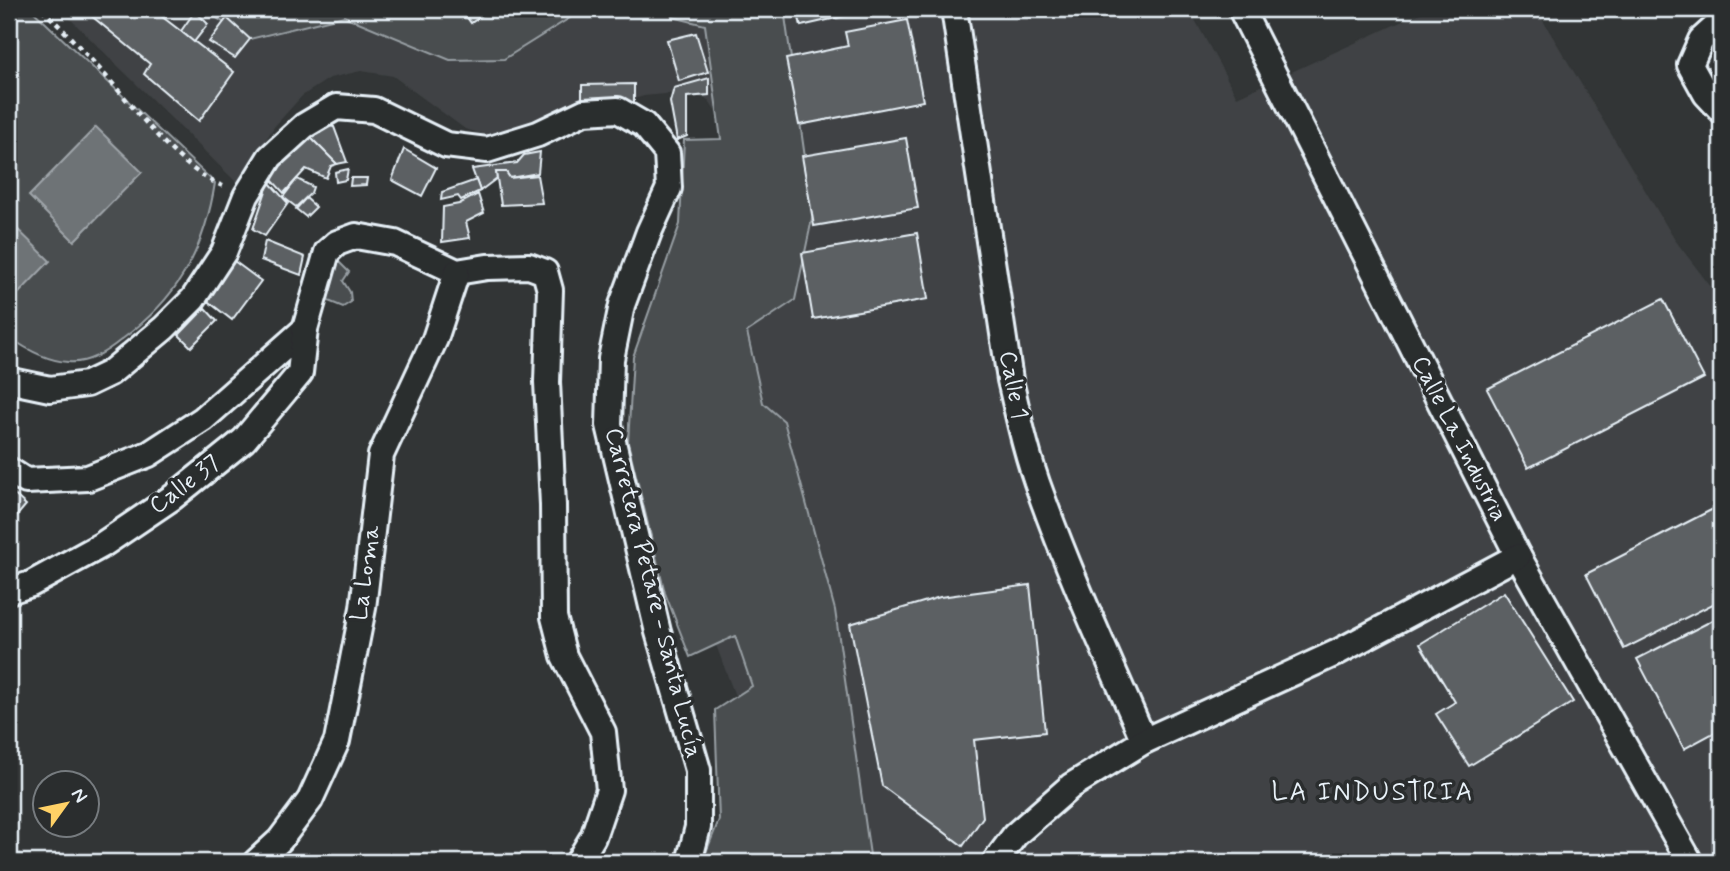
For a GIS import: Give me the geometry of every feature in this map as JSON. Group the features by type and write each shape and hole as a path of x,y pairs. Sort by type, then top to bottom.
{"street":[{"name":"Calle 1","path":"954,9 1010,380 1022,430 1040,492 1074,583 1144,741"},
{"name":"Calle La Industria","path":"1241,9 1518,556 1690,862"},
{"path":"1714,102 1690,65 1701,40 1721,23"},
{"name":"Carretera Petare - Santa Lucía","path":"9,378 12,381 50,389 87,384 110,373 164,328 193,299 224,252 246,195 270,157 304,125 336,107 374,110 446,145 487,150 538,134 584,111 618,110 644,125 667,153 668,188 622,305 611,359 609,425 658,632 698,770 698,827 689,862"},
{"name":"Calle 37","path":"9,591 31,584 102,545 173,497 244,440 300,373 305,329 327,252 337,243 356,236 395,243 457,272"},
{"path":"457,272 487,267 529,266 545,271 550,290 547,382 553,505 554,617 564,656 603,732 609,790 593,837 578,862"},
{"name":"La Loma","path":"256,862 280,840 310,800 337,741 363,608 381,455 435,340 457,272"},
{"path":"9,470 26,481 88,478 149,454 203,419 305,329"},
{"path":"995,862 1015,835 1071,786 1144,741 1336,653 1518,556"}],"path":[{"path":"42,9 79,45 164,143 215,183 246,195"}],"shaded area":[{"path":"9,9 31,9 215,183 204,231 185,272 172,290 158,308 121,340 103,353 83,361 68,362 45,357 9,337"},
{"path":"60,9 1189,9 1237,97 1429,9 1536,9 1675,240 1721,300 1721,862 732,862 738,704 716,645 730,200 723,123 708,100 685,92 644,96 527,132 497,138 465,129 393,76 361,71 330,78 302,96 274,127 238,184"},
{"path":"176,9 584,9 504,59 450,60 344,16 250,39 215,17 181,13"},
{"path":"667,9 784,9 813,214 795,300 747,332 763,403 784,421 835,610 871,862 702,862 719,820 715,710 752,686 735,636 690,657 665,593 628,443 633,357 680,224 684,140 721,139 705,25 673,17"},
{"path":"96,127 142,172 74,241 29,196"},
{"path":"9,221 50,261 14,298 9,293"},
{"path":"327,254 349,272 343,281 350,292 351,302 343,307 321,298"}],"building":[{"path":"83,9 152,9 234,72 199,121 144,74 150,64"},
{"path":"461,9 491,9 471,23"},
{"path":"797,9 876,9 801,26"},
{"path":"195,11 208,24 194,42 181,31"},
{"path":"227,18 250,39 235,58 209,42"},
{"path":"907,20 923,101 799,125 786,59 848,46 845,32"},
{"path":"696,33 708,72 679,81 667,40"},
{"path":"709,78 709,95 687,97 687,136 677,140 670,102 674,88"},
{"path":"634,84 634,113 582,113 582,85"},
{"path":"323,125 334,127 347,162 337,164 307,134"},
{"path":"307,134 337,164 331,166 326,178 306,169 284,193 270,178"},
{"path":"906,138 918,208 814,226 802,156"},
{"path":"404,149 436,168 422,196 392,180"},
{"path":"540,152 538,173 510,178 506,172 496,172 497,178 480,191 472,169 517,163 524,155"},
{"path":"348,169 346,180 336,182 335,172"},
{"path":"496,172 506,172 510,178 537,175 542,203 501,205"},
{"path":"351,178 367,178 366,185 350,186"},
{"path":"297,179 313,187 311,193 296,207 283,197"},
{"path":"476,180 480,191 461,200 458,196 441,200 442,192"},
{"path":"269,182 288,203 265,236 253,229"},
{"path":"478,194 484,213 466,222 470,238 442,242 443,207 459,204"},
{"path":"306,198 316,207 306,217 296,209"},
{"path":"917,233 928,299 813,319 802,253"},
{"path":"265,241 305,257 301,275 261,260"},
{"path":"234,261 261,281 232,320 205,299"},
{"path":"1663,299 1704,378 1528,468 1487,389"},
{"path":"205,308 217,321 191,347 179,335"},
{"path":"9,490 26,505 9,525"},
{"path":"1721,505 1721,600 1624,649 1586,574"},
{"path":"1030,585 1045,732 974,740 983,817 963,846 882,786 850,624 940,597"},
{"path":"1504,592 1573,702 1469,766 1436,714 1455,702 1420,644"},
{"path":"1721,616 1721,729 1684,749 1637,659"}],"district":[{"name":"LA INDUSTRIA","path":"1373,793"}]}
